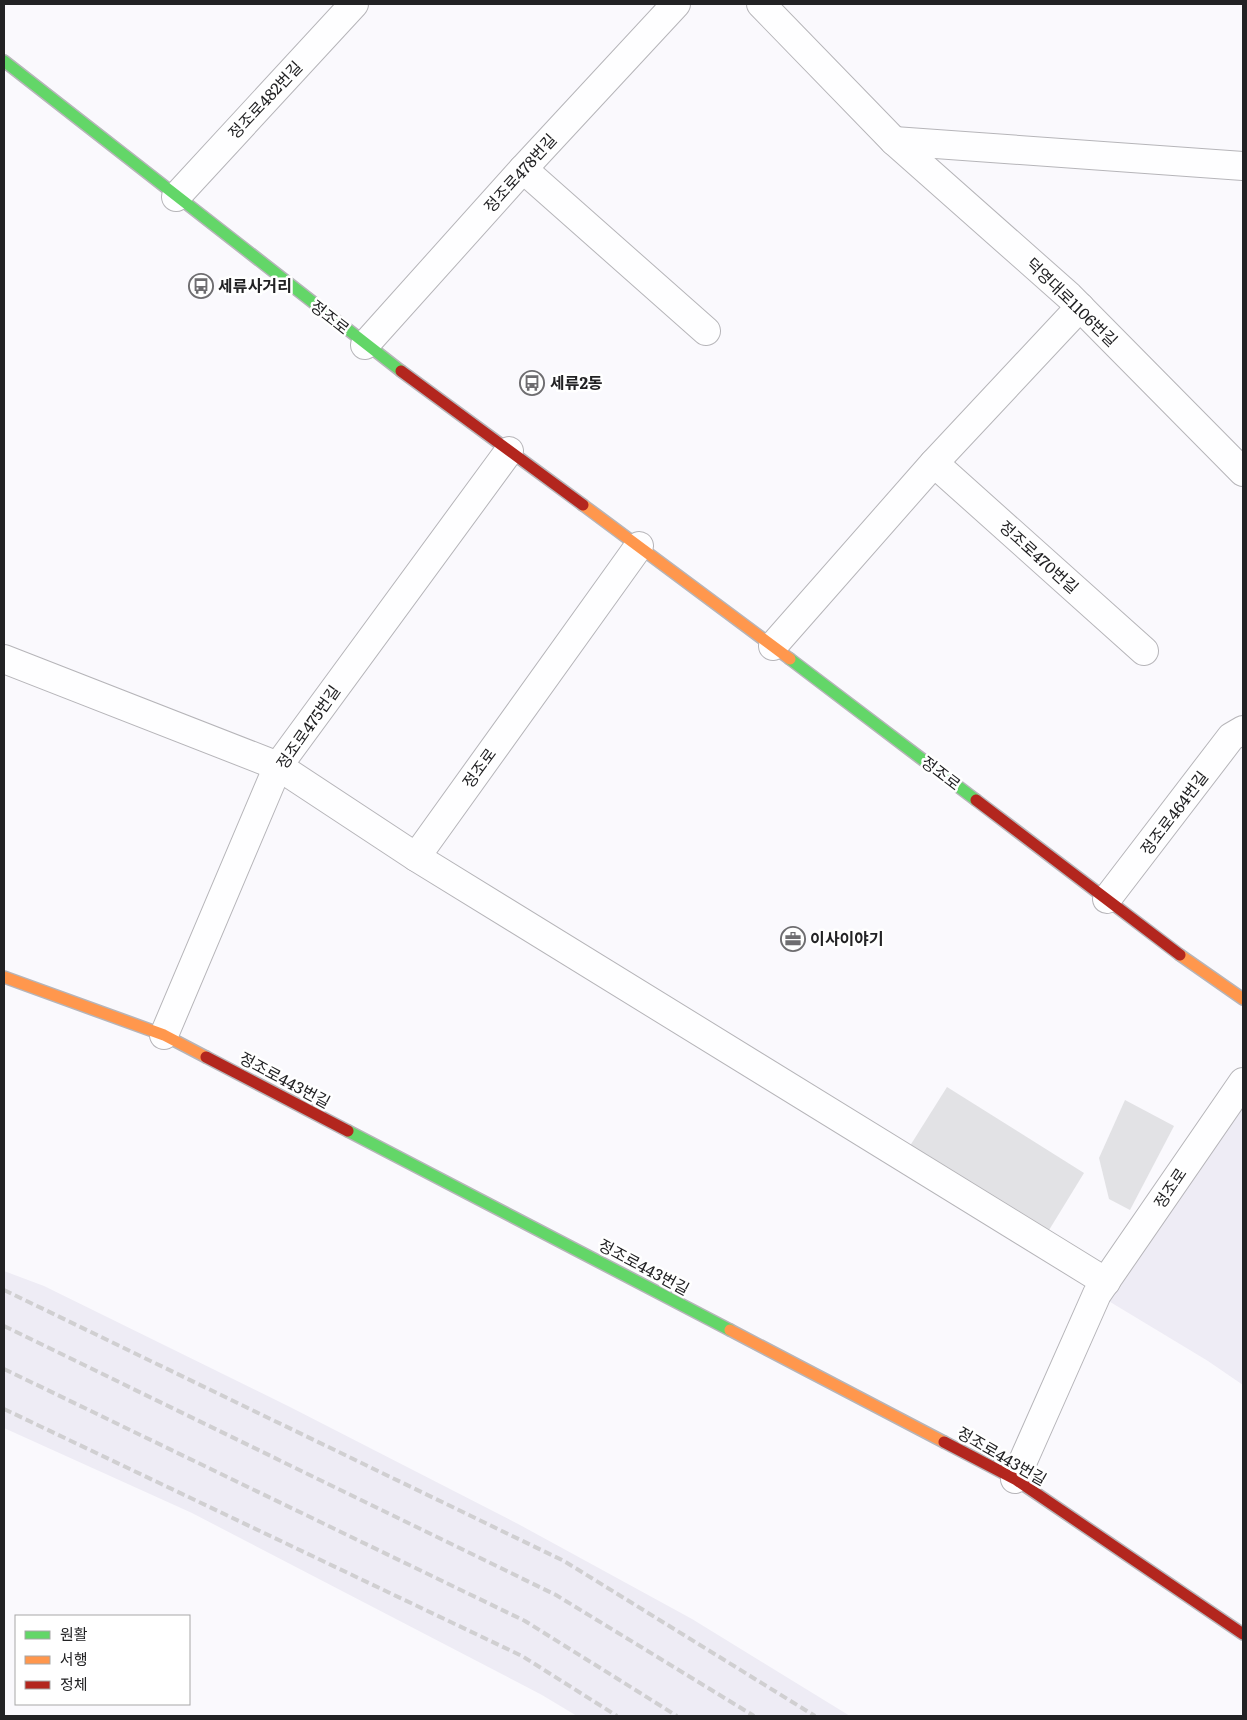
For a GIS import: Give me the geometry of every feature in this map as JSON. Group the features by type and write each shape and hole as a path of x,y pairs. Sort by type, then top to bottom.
{"street":[{"name":"정조로482번길","path":"176,197 354,4"},
{"name":"정조로478번길","path":"365,345 523,169 676,4"},
{"name":"덕영대로1106번길","path":"761,4 894,141 1080,307 1243,472"},
{"name":"정조로","path":"4,61 365,345 639,546 1176,952 1243,999"},
{"path":"894,141 1243,166"},
{"path":"523,169 706,331"},
{"path":"773,646 934,464 1080,307"},
{"name":"정조로475번길","path":"164,1035 278,766 509,450"},
{"name":"정조로470번길","path":"934,464 1144,651"},
{"name":"정조로","path":"416,857 639,546"},
{"path":"4,659 278,766 416,857 1102,1288"},
{"name":"정조로464번길","path":"1107,899 1231,737 1243,730"},
{"name":"정조로443번길","path":"4,977 164,1035 1015,1479 1243,1634"},
{"name":"정조로","path":"1015,1479 1102,1288 1243,1082"}],"shaded area":[{"path":"1243,1080 1243,1385 1208,1361 1097,1294"},
{"path":"4,1271 44,1286 290,1407 520,1525 692,1619 850,1716 577,1716 542,1695 192,1513 4,1428"}],"building":[{"path":"947,1087 1084,1173 1046,1235 908,1149"},
{"path":"1125,1100 1174,1126 1130,1210 1109,1199 1099,1158"}],"railway":[{"path":"4,1290 564,1561 815,1716"},
{"path":"4,1326 556,1595 754,1716"},
{"path":"4,1369 525,1621 677,1716"},
{"path":"4,1409 522,1656 617,1716"}],"traffic: fast":[{"path":"4,61 401,371"},
{"path":"790,659 976,800"},
{"path":"348,1131 730,1330"}],"traffic: slow":[{"path":"583,505 790,659"},
{"path":"1180,955 1243,999"},
{"path":"4,977 164,1035 206,1057"},
{"path":"730,1330 944,1442"}],"traffic: jam":[{"path":"401,371 583,505"},
{"path":"976,800 1180,955"},
{"path":"206,1057 348,1131"},
{"path":"944,1442 1015,1479 1243,1634"}],"place":[{"name":"세류사거리","path":"201,286"},
{"name":"세류2동","path":"532,383"},
{"name":"이사이야기","path":"793,939"}]}
